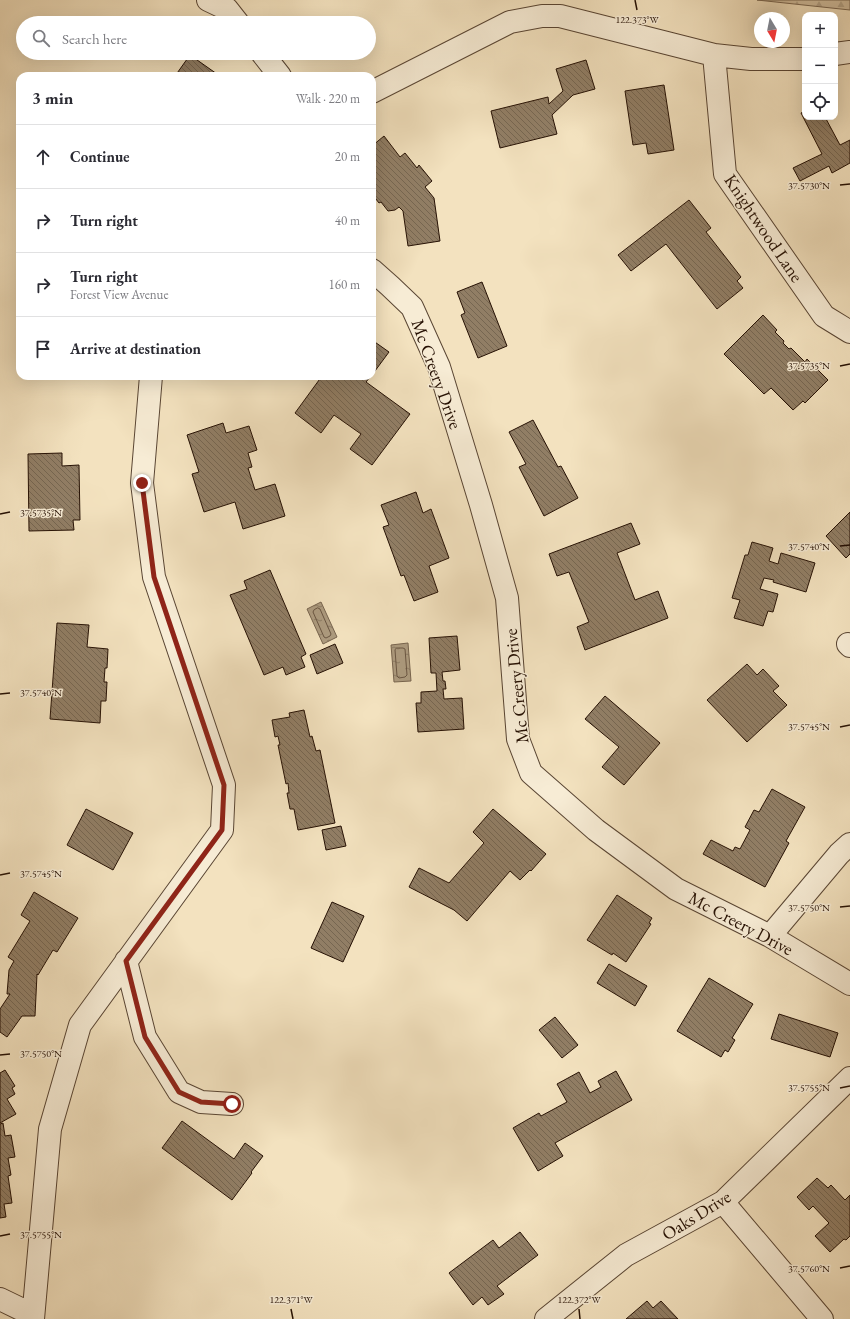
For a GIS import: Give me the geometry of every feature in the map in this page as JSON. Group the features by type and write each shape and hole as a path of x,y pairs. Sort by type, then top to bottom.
{"street":[{"path":"208,0 227,9 232,16"},
{"path":"376,90 510,22 542,16 560,16 714,55 751,59 802,59"},
{"path":"838,54 850,52"},
{"name":"Knightwood Lane","path":"714,55 725,174 824,316 850,332"},
{"path":"267,60 277,72"},
{"name":"Mc Creery Drive","path":"376,274 412,307 439,367 481,505 507,598 518,739 531,773 596,830 676,888 770,936 850,984"},
{"path":"0,1299 33,1317 50,1129 80,1025 222,830 224,785 154,577 142,483 151,380"},
{"path":"770,936 839,854 850,844"},
{"path":"126,961 145,1037 179,1092 201,1102 232,1104"},
{"name":"Oaks Drive","path":"546,1319 626,1255 723,1202 850,1078"},
{"path":"723,1202 822,1319"}],"green space":[{"path":"757,0 850,0 850,10"}],"water":[{"path":"321,602 337,637 323,644 307,609"},
{"path":"408,643 411,681 394,682 391,645"}],"building":[{"path":"186,60 197,60 214,72 178,72"},
{"path":"586,60 595,89 573,95 552,115 557,134 500,148 491,111 548,97 549,104 563,91 556,69"},
{"path":"664,85 674,150 648,154 646,143 633,145 625,91"},
{"path":"805,120 827,120 840,145 850,140 850,163 832,173 829,166 800,181 793,168 822,154"},
{"path":"384,136 400,157 405,153 417,168 419,165 432,181 425,187 434,198 440,241 408,246 403,211 399,207 395,210 388,211 381,202 379,203 376,199 376,143"},
{"path":"689,200 711,228 706,232 741,277 737,281 743,288 717,309 666,244 631,271 618,255"},
{"path":"482,282 507,346 478,358 461,315 465,313 457,292"},
{"path":"763,315 777,330 775,332 784,341 783,343 789,349 791,348 805,362 807,359 828,380 805,403 803,401 793,410 771,388 764,394 724,354"},
{"path":"376,343 389,352 376,370"},
{"path":"319,380 368,380 366,382 410,414 372,465 350,449 361,434 334,415 321,433 295,413"},
{"path":"533,420 558,467 561,466 578,498 544,516 519,467 526,464 509,432"},
{"path":"223,423 226,433 249,426 257,450 248,453 252,467 248,468 255,490 275,484 285,516 243,529 235,502 204,512 192,474 199,472 187,435"},
{"path":"62,453 62,466 79,465 80,520 73,520 74,530 29,531 28,454"},
{"path":"416,492 423,513 431,509 449,558 429,566 438,592 414,601 404,575 401,576 383,527 389,525 381,505"},
{"path":"850,512 850,554 846,558 826,536"},
{"path":"631,523 640,544 617,553 635,600 658,591 668,618 585,650 577,627 589,622 569,572 557,576 549,554"},
{"path":"752,542 773,548 769,561 778,564 781,553 815,563 806,592 773,582 774,580 764,578 760,589 778,594 773,612 768,611 763,626 734,618 740,600 732,598 745,555 748,555"},
{"path":"270,570 306,654 301,657 305,667 286,675 283,667 264,675 230,595 247,589 244,581"},
{"path":"57,623 89,625 87,647 108,649 107,668 105,668 104,682 107,682 106,701 101,701 100,723 50,719"},
{"path":"457,636 460,670 442,672 446,689 443,689 444,699 462,698 464,729 418,732 416,703 421,703 421,692 437,691 436,673 431,673 429,638"},
{"path":"335,644 343,663 317,674 310,655"},
{"path":"747,664 757,675 763,669 779,686 773,691 787,705 747,742 707,700"},
{"path":"605,696 660,743 624,785 602,767 619,747 585,719"},
{"path":"304,710 310,737 312,736 316,751 320,750 335,823 298,830 294,809 290,809 287,793 289,793 288,783 286,784 278,745 280,745 278,736 275,737 272,720 290,717 289,713"},
{"path":"772,789 805,807 786,841 789,843 765,887 703,854 711,840 733,851 735,847 740,849 750,830 745,827 754,810 759,812"},
{"path":"86,809 133,833 113,870 67,845"},
{"path":"493,809 546,854 531,871 530,870 520,880 510,871 467,921 454,910 409,887 419,868 449,883 484,843 473,832"},
{"path":"341,826 346,846 326,850 322,830"},
{"path":"34,892 78,918 57,952 53,950 38,975 37,974 35,1016 22,1016 7,1037 0,1032 0,1009 10,994 7,994 9,970 14,961 8,957 30,921 21,915"},
{"path":"617,895 652,918 649,923 651,924 626,962 613,953 612,955 587,940"},
{"path":"332,902 364,916 343,962 311,948"},
{"path":"609,964 647,986 635,1006 597,983"},
{"path":"709,978 753,1004 732,1038 735,1040 728,1052 725,1050 721,1057 677,1031"},
{"path":"779,1014 838,1033 830,1057 771,1039"},
{"path":"555,1017 578,1045 562,1058 539,1030"},
{"path":"5,1070 15,1086 12,1088 15,1094 7,1099 16,1114 0,1123 0,1073"},
{"path":"616,1071 632,1100 555,1143 563,1156 538,1171 513,1128 539,1113 541,1116 567,1102 557,1084 579,1072 590,1093 601,1087 598,1081"},
{"path":"182,1121 234,1159 245,1143 263,1156 232,1200 162,1148"},
{"path":"3,1123 5,1136 11,1135 15,1157 8,1158 11,1175 8,1176 12,1203 4,1204 6,1217 0,1218 0,1124"},
{"path":"817,1178 828,1188 831,1185 845,1200 850,1195 850,1236 846,1240 844,1239 830,1252 815,1236 829,1223 813,1206 809,1210 797,1197"},
{"path":"520,1232 538,1255 497,1286 504,1294 488,1305 482,1297 473,1305 449,1273 493,1240 499,1248"},
{"path":"647,1301 653,1308 661,1301 678,1319 626,1319"}],"route":[{"path":"142,483 154,577 224,785 222,830 126,961 145,1037 179,1092 201,1102 232,1104"}]}
